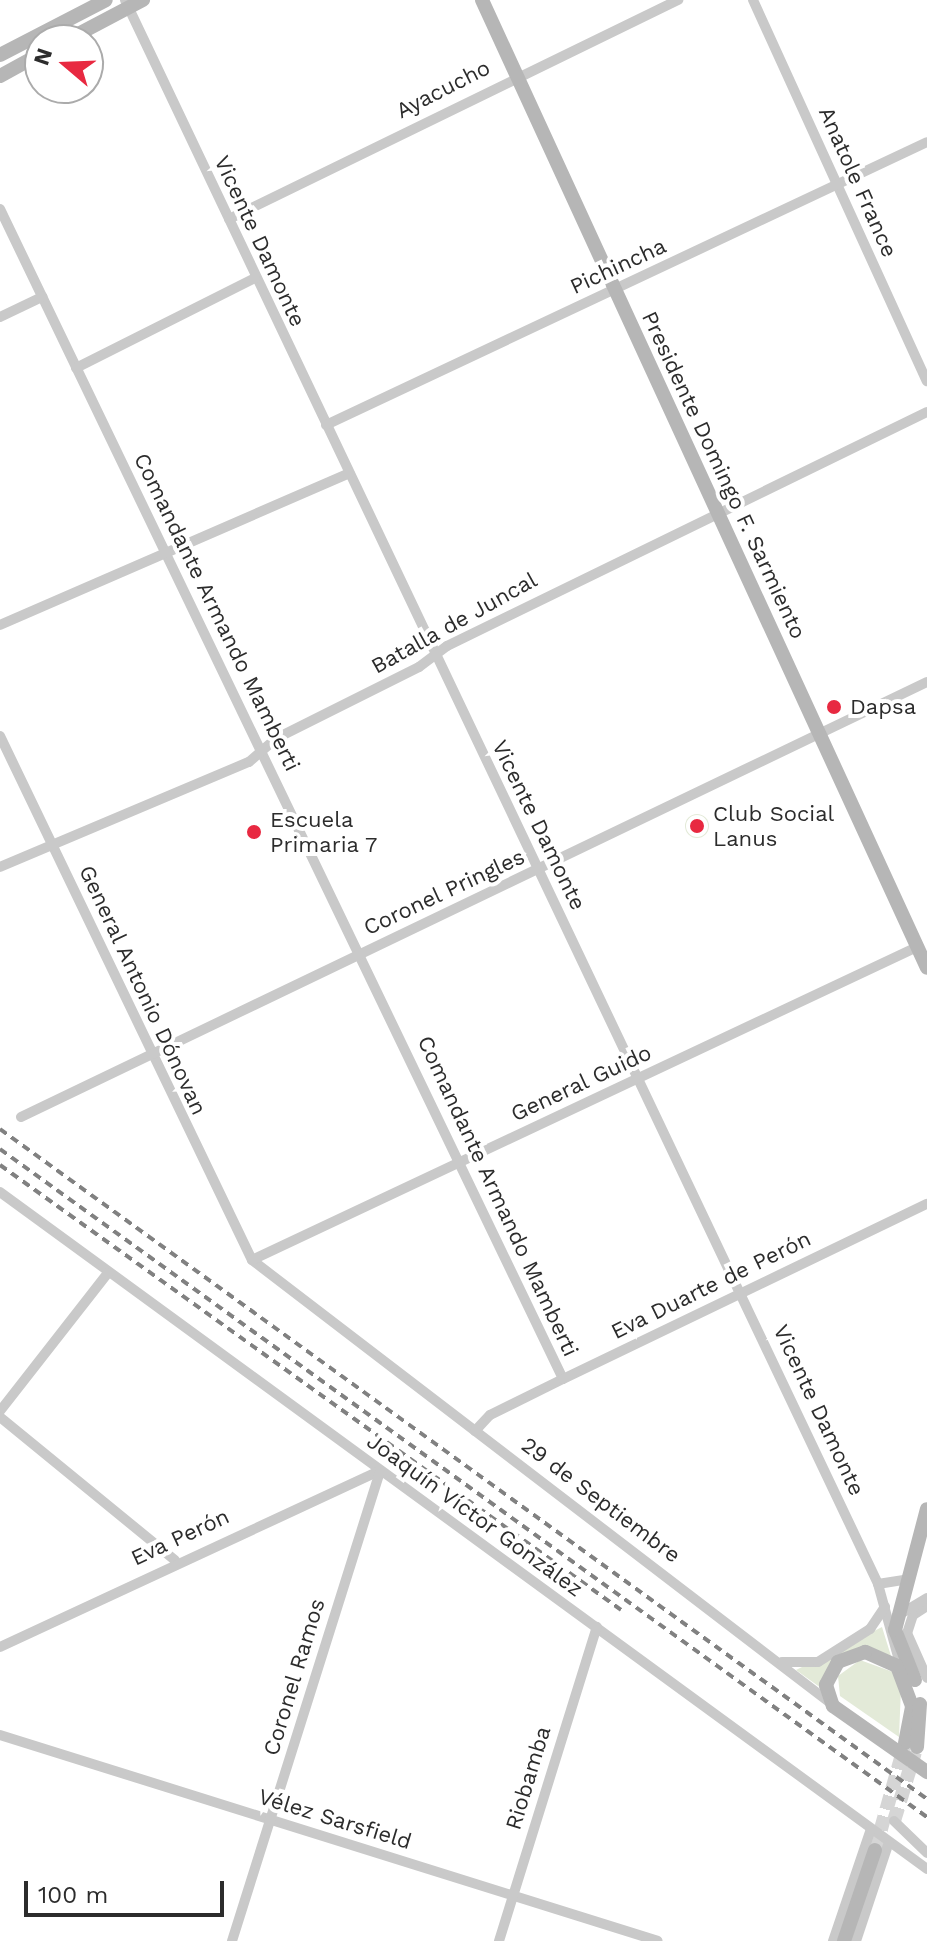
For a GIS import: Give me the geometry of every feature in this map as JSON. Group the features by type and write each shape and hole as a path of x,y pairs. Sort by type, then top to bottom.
{"main road":[{"path":"0,55 106,0"},
{"path":"94,24 127,4 143,0"},
{"name":"Presidente Domingo F. Sarmiento","path":"482,0 819,735 922,944 927,968"},
{"path":"0,76 24,63"},
{"path":"833,1706 827,1678 849,1655 876,1655 903,1673 912,1706 911,1745 919,1691 895,1630 927,1509"},
{"name":"29 de Septiembre","path":"833,1706 927,1772"},
{"path":"844,1941 875,1850"}],"street":[{"name":"Ayacucho","path":"229,219 517,75 678,0"},
{"name":"Anatole France","path":"753,0 927,381"},
{"name":"Vicente Damonte","path":"127,4 435,655 641,1079 878,1584 927,1678"},
{"name":"Pichincha","path":"326,425 927,142"},
{"name":"Comandante Armando Mamberti","path":"0,209 358,954 464,1163 563,1379"},
{"path":"76,368 255,278"},
{"path":"0,317 42,297"},
{"name":"Batalla de Juncal","path":"0,867 249,762 262,750 435,655 716,510 927,412"},
{"path":"0,625 169,557 349,473"},
{"name":"Coronel Pringles","path":"21,1117 358,954 539,871 927,682"},
{"name":"General Antonio Dónovan","path":"0,736 252,1260"},
{"name":"General Guido","path":"252,1260 464,1163 922,944"},
{"name":"Joaquín Víctor González","path":"0,1192 927,1869"},
{"name":"Eva Duarte de Perón","path":"475,1431 490,1415 927,1204"},
{"name":"29 de Septiembre","path":"252,1260 833,1706"},
{"path":"108,1273 0,1414 175,1560"},
{"name":"Eva Perón","path":"0,1647 175,1560 380,1471"},
{"name":"Coronel Ramos","path":"232,1941 380,1471"},
{"path":"878,1584 909,1579"},
{"path":"774,1660 818,1662 927,1598"},
{"path":"897,1616 927,1606"},
{"name":"Vicente Damonte","path":"897,1616 903,1673"},
{"name":"Riobamba","path":"499,1941 597,1627"},
{"name":"Vélez Sarsfield","path":"0,1735 658,1941"},
{"path":"894,1821 927,1853"},
{"path":"833,1941 871,1829"},
{"path":"856,1941 889,1842"}],"green space":[{"name":"Club Social Lanus","path":"697,814 706,817 709,826 706,835 697,838 688,835 685,826 688,817"},
{"path":"882,1627 891,1656 858,1648 821,1688 796,1670"},
{"path":"860,1660 893,1672 901,1688 899,1737 840,1696 838,1676"}],"tunnel":[{"path":"875,1850 905,1744"},
{"path":"894,1821 915,1752"}],"railway":[{"path":"0,1129 927,1799"},
{"path":"0,1149 927,1817"},
{"path":"0,1165 621,1610"}],"place":[{"name":"Dapsa","path":"834,707"},
{"name":"Club Social Lanus","path":"697,826"},
{"name":"Escuela Primaria 7","path":"254,832"}]}
